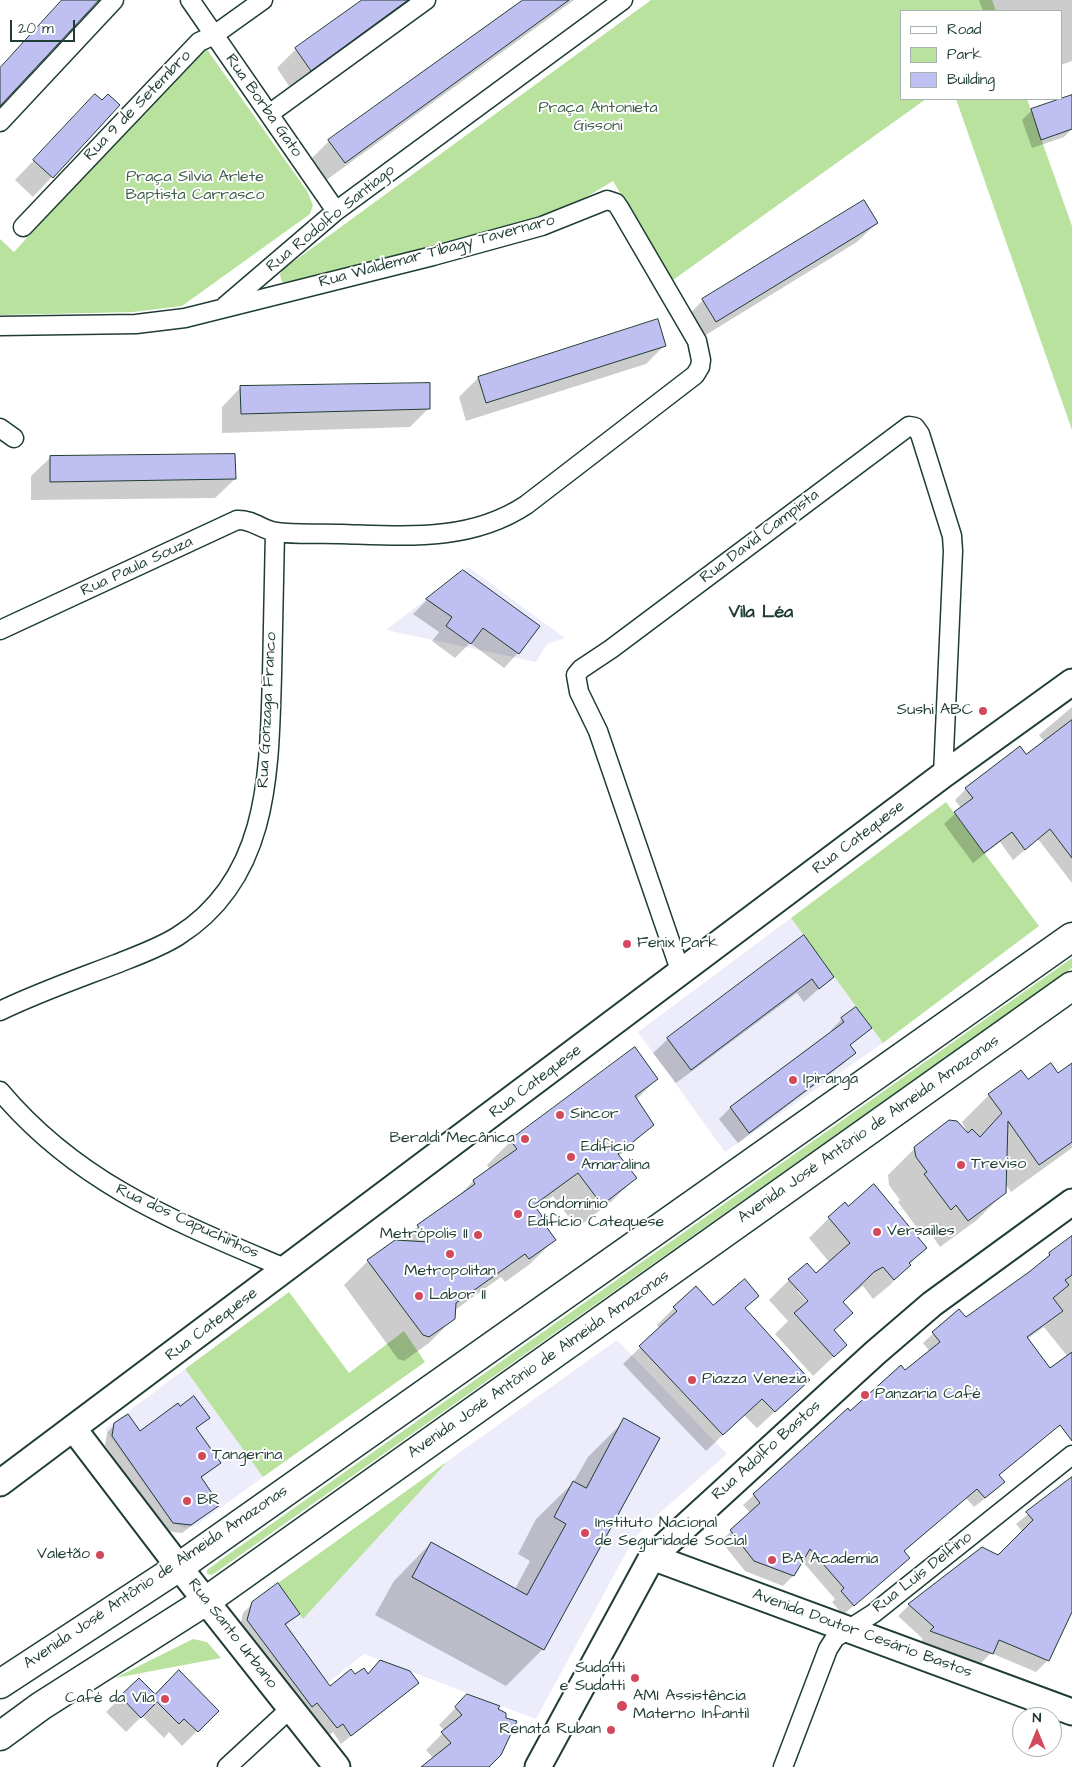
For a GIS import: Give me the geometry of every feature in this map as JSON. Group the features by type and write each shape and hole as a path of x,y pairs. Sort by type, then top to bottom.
{"highway":[{"name":"Avenida José Antônio de Almeida Amazonas","path":"0,1684 179,1567 1072,937"},
{"name":"Avenida José Antônio de Almeida Amazonas","path":"0,1736 41,1706 206,1601 1072,986"}],"street":[{"path":"0,122 114,0"},
{"name":"Rua Borba Gato","path":"190,0 336,211"},
{"name":"Rua 9 de Setembro","path":"23,227 199,42 214,35 263,0"},
{"path":"269,114 426,0"},
{"name":"Rua Rodolfo Santiago","path":"0,326 136,324 185,318 222,308 336,211 623,0"},
{"name":"Rua Waldemar Tibagy Tavernaro","path":"222,308 434,256 542,226 600,202 612,201 620,209 674,300 701,352 700,367 695,375 526,505 498,521 471,530 413,536 275,532"},
{"name":"Rua David Campista","path":"681,973 598,732 579,692 576,675 581,669 611,649 909,426 915,427 920,434 952,536 953,551 943,775"},
{"name":"Rua Paula Souza","path":"0,630 237,520 247,520 275,532"},
{"name":"Rua Gonzaga Franco","path":"0,1011 176,938 205,915 234,882 246,860 258,826 266,786 270,737 275,532"},
{"name":"Rua Catequese","path":"0,1483 943,775 1072,682"},
{"name":"Rua dos Capuchinhos","path":"0,1091 40,1135 81,1168 170,1218 287,1269"},
{"name":"Rua Adolfo Bastos","path":"538,1767 652,1557 874,1353 932,1304 1072,1202"},
{"name":"Rua Santo Urbano","path":"73,1428 179,1567 337,1767"},
{"name":"Rua Luís Delfino","path":"783,1767 828,1649 835,1638 874,1612 1072,1455"},
{"name":"Avenida Doutor Cesário Bastos","path":"652,1557 1072,1712"},
{"path":"227,1767 290,1708"}],"shaded area":[{"path":"468,567 565,638 547,644 536,662 386,630"},
{"path":"791,918 883,1043 725,1152 638,1032"},
{"path":"617,1340 727,1454 647,1524 632,1542 536,1719 364,1654 306,1700 247,1620 252,1602 278,1583 303,1618 448,1461"},
{"path":"185,1369 263,1477 197,1525 184,1528 172,1523 105,1429"}],"green space":[{"name":"Praça Antonieta Gissoni","path":"651,0 992,0 996,10 900,10 900,100 925,100 673,280 613,181 575,204 540,218 305,282 282,282 280,275 282,270"},
{"name":"Praça Silvia Arlete Baptista Carrasco","path":"202,47 206,48 307,191 313,205 310,214 182,306 133,312 0,315 0,239 14,252"},
{"path":"956,100 1027,100 1072,226 1072,430"},
{"path":"946,802 1039,926 883,1043 791,918"},
{"path":"1072,958 1072,968 212,1575 207,1574 207,1570 219,1561"},
{"path":"289,1292 349,1373 404,1331 425,1362 263,1477 185,1369"},
{"path":"448,1461 303,1619 278,1583"},
{"path":"193,1639 207,1642 221,1658 115,1678"}],"building":[{"path":"62,0 99,0 0,106 0,68"},
{"path":"362,0 408,0 311,71 295,48"},
{"path":"523,0 569,0 345,163 328,140"},
{"path":"95,94 102,100 108,94 120,105 53,178 33,160"},
{"path":"1072,95 1072,129 1041,140 1031,109 1062,100"},
{"path":"864,200 878,223 716,322 702,299"},
{"path":"658,319 666,346 486,403 478,377"},
{"path":"430,383 430,409 241,414 240,386"},
{"path":"235,454 236,479 50,482 50,456"},
{"path":"463,570 540,626 519,654 483,628 471,644 446,626 452,617 426,599"},
{"path":"1072,720 1072,858 1050,829 1025,850 1012,832 984,853 954,812 973,798 965,788 1020,746 1026,754"},
{"path":"804,935 834,977 819,989 812,979 691,1070 667,1038"},
{"name":"Ipiranga","path":"856,1007 872,1028 850,1045 856,1053 749,1133 730,1107 844,1022 841,1018"},
{"path":"635,1047 658,1079 635,1096 654,1125 618,1154 637,1178 602,1205 578,1173 534,1205 542,1216 540,1218 556,1240 529,1259 525,1254 456,1303 455,1319 429,1337 423,1335 367,1260 395,1240 429,1242 417,1225 475,1184 473,1180 517,1149 510,1140"},
{"path":"1051,1063 1058,1073 1072,1063 1072,1142 1039,1165 1008,1121 1006,1193 968,1221 956,1205 951,1210 924,1174 927,1172 916,1157 914,1147 949,1120 957,1121 968,1133 972,1129 980,1137 1002,1113 988,1094 1021,1070 1028,1079"},
{"path":"874,1184 927,1248 909,1263 911,1265 894,1280 883,1267 874,1272 843,1302 853,1313 834,1330 847,1345 834,1357 794,1313 808,1301 788,1279 807,1263 816,1273 850,1243 828,1217 845,1202 848,1206"},
{"path":"1072,1236 1072,1275 1065,1280 1069,1285 1053,1298 1063,1311 1027,1337 1050,1368 1072,1352 1072,1441 1060,1425 999,1475 1005,1482 985,1498 977,1489 904,1551 910,1558 854,1606 841,1591 844,1588 810,1549 794,1576 754,1561 730,1530 760,1503 753,1494 848,1408 850,1411 901,1365 905,1370 940,1342 932,1332 959,1309 966,1317 1029,1272 1050,1255 1049,1253"},
{"path":"745,1279 759,1296 745,1308 810,1380 775,1412 762,1399 723,1435 639,1346 677,1311 673,1307 696,1286 713,1305"},
{"path":"194,1396 210,1418 196,1428 221,1463 201,1477 220,1505 191,1525 173,1523 112,1436 114,1423 128,1414 140,1431 178,1403 180,1406"},
{"name":"Instituto Nacional de Seguridade Social","path":"624,1418 660,1438 544,1650 412,1577 431,1542 527,1595 566,1524 554,1517 573,1481 586,1488"},
{"path":"1072,1477 1072,1612 1049,1661 999,1640 993,1654 930,1631 934,1627 908,1604 982,1547 998,1555 1033,1520 1026,1512"},
{"path":"278,1583 300,1614 285,1624 330,1686 351,1669 355,1674 364,1668 368,1674 380,1660 410,1671 419,1683 351,1736 343,1724 337,1728 317,1703 312,1707 247,1620 252,1602"},
{"name":"Café da Vila","path":"179,1670 219,1711 198,1732 184,1719 179,1724 157,1702 141,1718 120,1696 139,1678 155,1694"},
{"path":"467,1694 500,1706 498,1709 506,1713 506,1718 517,1721 501,1755 489,1767 421,1767 451,1743 441,1732 462,1715 455,1707"}],"place":[{"name":"Sushi ABC","path":"983,711"},
{"name":"Fenix Park","path":"627,944"},
{"name":"Ipiranga","path":"793,1080"},
{"name":"Sincor","path":"560,1115"},
{"name":"Beraldi Mecânica","path":"525,1139"},
{"name":"Edifício Amaralina","path":"571,1157"},
{"name":"Treviso","path":"961,1165"},
{"name":"Condomínio Edifício Catequese","path":"518,1214"},
{"name":"Versailles","path":"877,1232"},
{"name":"Metrópolis II","path":"478,1235"},
{"name":"Metropolitan","path":"450,1254"},
{"name":"Labor II","path":"419,1296"},
{"name":"Piazza Venezia","path":"692,1380"},
{"name":"Panzaria Café","path":"865,1395"},
{"name":"Tangerina","path":"202,1456"},
{"name":"BR","path":"187,1501"},
{"name":"Instituto Nacional de Seguridade Social","path":"585,1533"},
{"name":"Valetão","path":"100,1555"},
{"name":"BA Academia","path":"772,1560"},
{"name":"Sudatti e Sudatti","path":"635,1678"},
{"name":"Café da Vila","path":"165,1699"},
{"name":"AMI Assistência Materno Infantil","path":"622,1706"},
{"name":"Renata Ruban","path":"611,1730"}],"district":[{"name":"Vila Léa","path":"761,613"}]}
